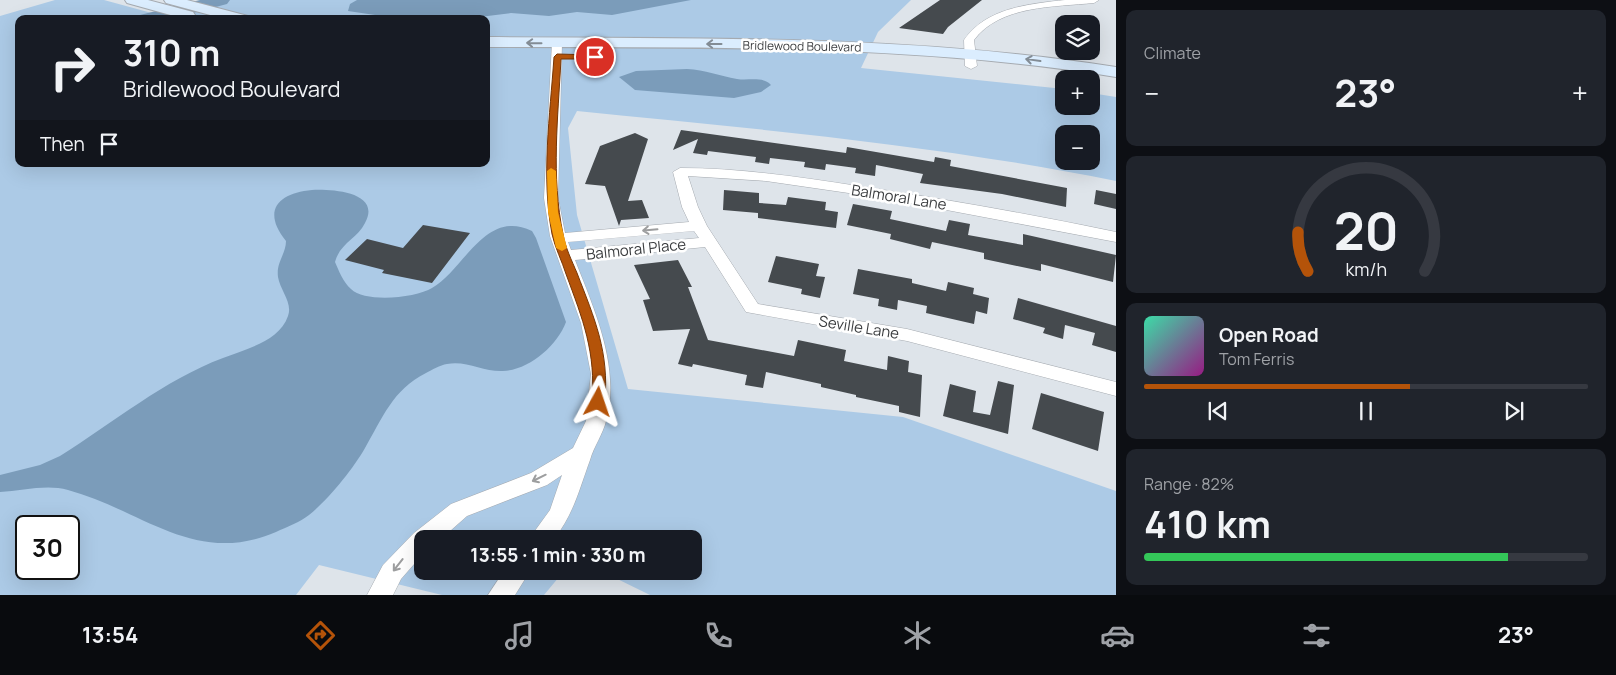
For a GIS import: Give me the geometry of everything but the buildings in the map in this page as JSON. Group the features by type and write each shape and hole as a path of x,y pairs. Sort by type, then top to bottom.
{"main road":[{"path":"132,0 169,3 228,15"},
{"path":"169,3 192,15"},
{"name":"Bridlewood Boulevard","path":"490,42 557,50 874,60 970,59 1116,72"},
{"name":"Bridlewood Boulevard","path":"490,56 557,50"},
{"name":"Bridlewood Boulevard","path":"970,59 1055,76"},
{"path":"1100,83 1116,85"}],"street":[{"path":"970,59 968,42 972,34 992,19 1035,8 1094,0"},
{"path":"548,530 560,514 581,454 597,416 601,374 590,323 558,238 550,185 557,50"},
{"name":"Seville Lane","path":"680,172 690,208 703,234 752,308 907,335 1116,388"},
{"name":"Balmoral Lane","path":"680,172 707,172 767,177 889,195 1116,237"},
{"name":"Balmoral Place","path":"558,238 703,234"},
{"name":"Balmoral Place","path":"565,256 703,234"},
{"path":"435,530 459,510 539,480 581,454"},
{"path":"380,595 382,588 399,563 414,549"},
{"path":"500,595 511,580"}],"shaded area":[{"path":"55,0 104,0 159,15 15,15 15,167 490,167 490,15 179,15 226,0 911,0 878,32 861,68 1055,88 1055,115 1100,115 1100,94 1116,97 1116,181 1059,170 1100,170 1100,125 1055,125 1055,169 982,157 847,139 577,111 568,128 577,215 628,389 903,417 1116,491 1116,595 650,595 619,580 702,580 702,530 414,530 414,580 556,580 544,595 442,595 319,565 296,595 0,595 0,16"},
{"path":"357,0 691,0 612,15 577,12 549,16 511,13 490,16 375,15 348,11 350,4"},
{"path":"687,69 737,79 760,80 771,85 761,92 734,98 635,90 619,77 636,71"},
{"path":"312,190 331,190 352,194 367,205 368,213 365,223 341,250 335,262 348,286 358,293 367,296 391,298 415,294 432,288 444,279 476,244 488,234 501,228 516,226 532,231 566,322 562,331 541,355 513,370 496,371 454,363 439,366 415,380 397,396 354,465 317,508 305,518 293,524 276,532 247,541 220,543 194,539 169,532 95,499 60,488 0,492 0,475 40,465 60,456 180,378 201,367 251,348 277,332 284,325 288,316 289,306 278,277 278,267 286,241 275,220 275,212 277,205 283,199 290,195"}],"waterway":[{"path":"163,15 221,0"}],"slow traffic":[{"path":"551,171 550,185 555,226 562,248"}],"route":[{"path":"595,57 557,57 550,185 555,226 590,323 598,354 601,374 598,402"}]}
